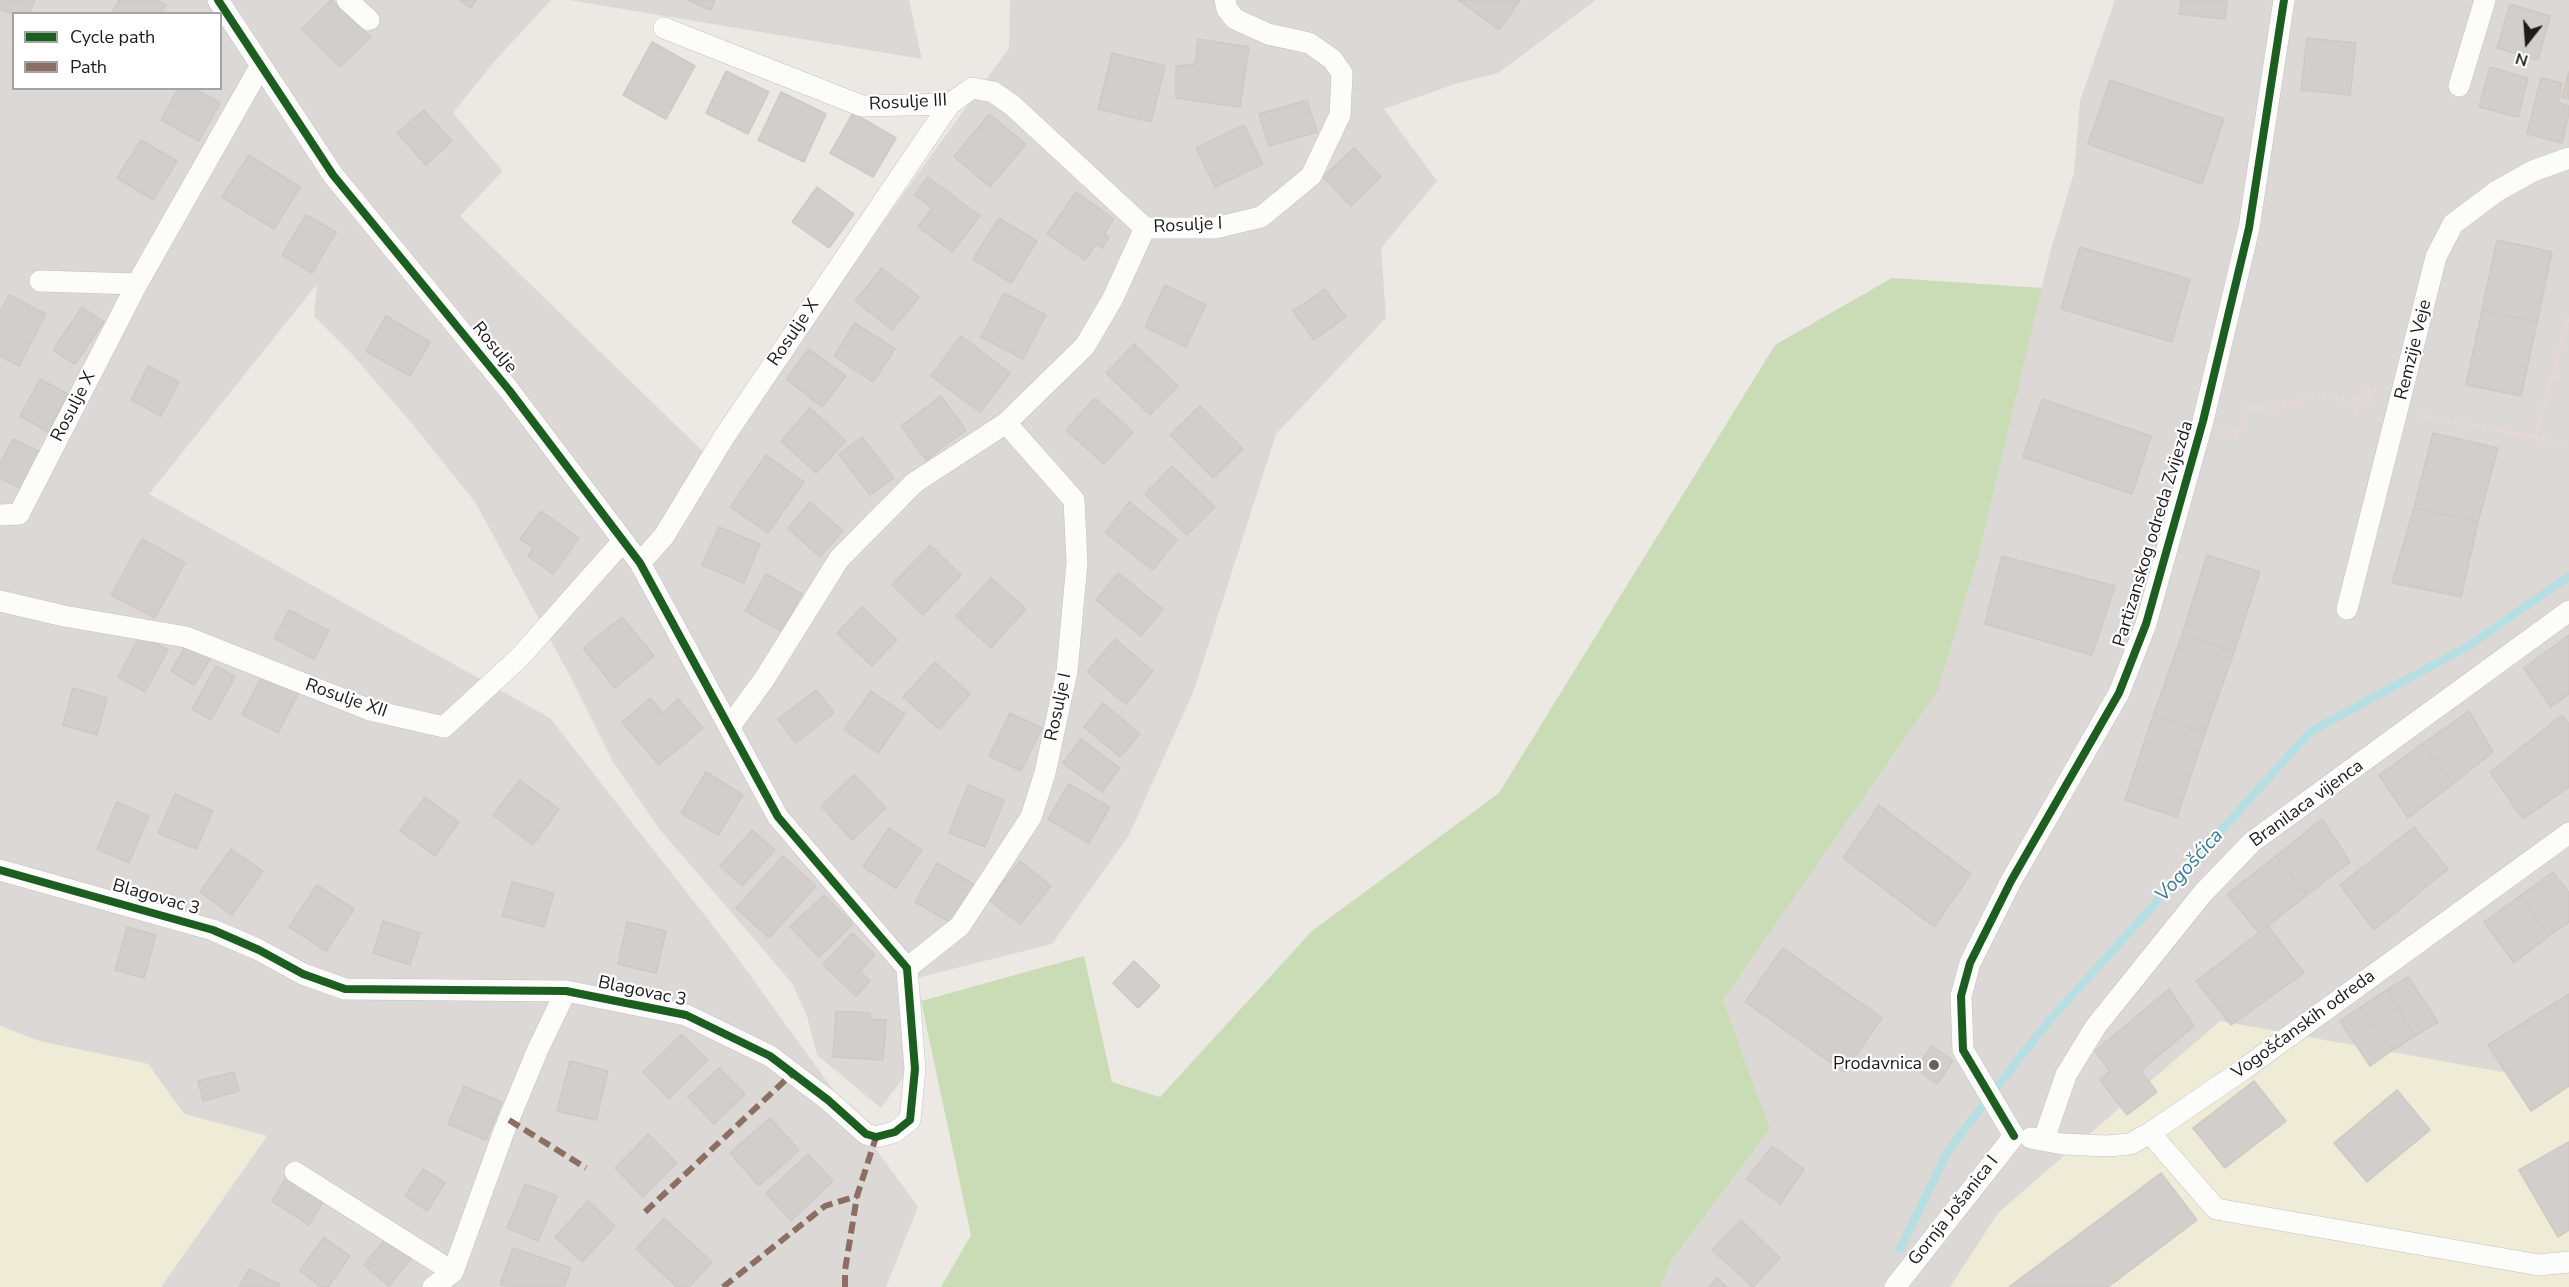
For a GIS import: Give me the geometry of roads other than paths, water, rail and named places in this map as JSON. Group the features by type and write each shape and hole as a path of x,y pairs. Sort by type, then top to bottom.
{"street":[{"name":"Rosulje","path":"218,0 333,176 509,390 640,563 730,726"},
{"path":"347,0 369,21"},
{"name":"Rosulje I","path":"730,726 765,678 839,559 914,483 1005,423 1085,346 1113,298 1145,228 1215,228 1261,217 1311,176 1340,115 1342,73 1332,59 1309,43 1268,34 1235,19 1227,9 1225,0"},
{"name":"Partizanskog odreda Zvijezda","path":"2009,1127 1963,1050 1961,996 1970,963 2011,881 2119,693 2146,624 2204,421 2250,228 2284,0"},
{"path":"2459,86 2485,0"},
{"name":"Rosulje III","path":"664,28 862,106 950,104 972,88 993,92 1012,105 1145,228"},
{"name":"Rosulje X","path":"0,514 20,514 137,284 260,67"},
{"name":"Rosulje X","path":"640,563 664,536 724,436 950,104"},
{"name":"Remzije Veje","path":"2347,609 2400,409 2436,257 2453,224 2497,191 2533,171 2569,158"},
{"path":"40,281 137,284"},
{"name":"Rosulje I","path":"907,968 960,926 1031,817 1045,773 1067,670 1077,562 1074,500 1005,423"},
{"name":"Rosulje XII","path":"0,601 64,616 186,637 370,711 444,727 520,657 623,541"},
{"name":"Branilaca vijenca","path":"2044,1139 2066,1075 2096,1026 2203,893 2252,842 2569,611"},
{"path":"730,726 777,817 907,968"},
{"name":"Vogošćanskih odreda","path":"2009,1127 2063,1144 2107,1146 2130,1144 2150,1133 2253,1062 2569,832"},
{"name":"Blagovac 3","path":"0,870 213,930 259,950 303,974 345,989 566,991 686,1015 770,1056 828,1100 866,1134 876,1137 903,1128 910,1120 915,1069 907,968"},
{"path":"433,1287 453,1272 504,1131 538,1048 566,991"},
{"name":"Gornja Jošanica I","path":"1895,1287 2009,1127"},
{"path":"2150,1133 2216,1209 2539,1265 2569,1262"},
{"path":"295,1172 453,1272"}],"waterway":[{"name":"Vogošćica","path":"1900,1249 1948,1151 2021,1056 2049,1021 2310,732 2470,645 2569,576"}],"place":[{"name":"Prodavnica","path":"1934,1065"}]}
